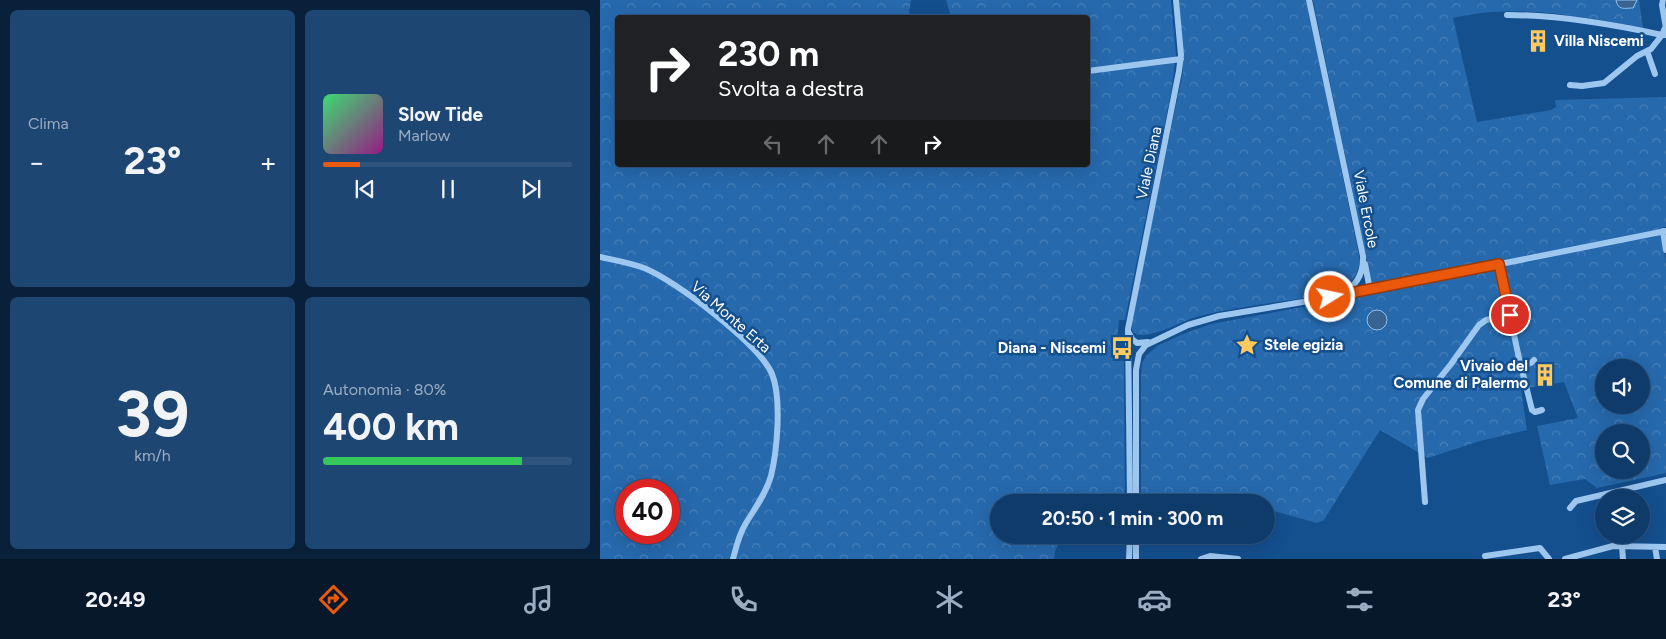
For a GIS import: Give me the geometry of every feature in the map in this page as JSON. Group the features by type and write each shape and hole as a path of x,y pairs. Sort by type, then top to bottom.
{"street":[{"name":"Viale Diana","path":"1130,494 1128,330 1174,103 1181,59 1176,0"},
{"name":"Viale Ercole","path":"1310,0 1363,256 1362,271 1356,282 1350,289 1339,296"},
{"path":"1570,85 1582,86 1604,83 1637,56 1651,49 1665,31 1663,0"},
{"path":"1507,15 1542,15 1615,25 1646,32 1665,31"},
{"path":"1647,51 1655,74"},
{"path":"1090,71 1181,59"},
{"path":"1136,494 1136,374 1139,354 1152,341 1199,321 1370,290 1664,231 1666,250"},
{"path":"1363,256 1370,290"},
{"name":"Via Monte Erta","path":"600,257 643,268 663,277 703,306 761,356 772,375 777,398 776,436 771,477 763,495 744,526 732,559"},
{"path":"1499,264 1517,354 1532,410 1535,412 1542,410"},
{"path":"1425,502 1418,410 1423,399 1479,325 1486,320 1510,315"},
{"path":"1128,330 1129,336 1137,343 1152,341"},
{"path":"1521,366 1531,364 1534,360"},
{"path":"1570,508 1576,500 1666,480"},
{"path":"1129,559 1130,544"},
{"path":"1136,544 1136,559"},
{"path":"1565,559 1613,546 1666,546"},
{"path":"1622,546 1624,559"},
{"path":"1655,547 1656,559"},
{"path":"1484,556 1540,548 1549,559"},
{"path":"1204,559 1210,556 1238,559"}],"green space":[{"path":"600,0 911,0 910,15 615,15 615,167 1090,167 1090,15 950,15 946,0 1171,0 1176,55 1171,93 1125,320 1119,320 1117,342 1119,360 1124,361 1125,494 990,494 990,544 1058,544 1054,559 600,559"},
{"path":"1179,0 1307,0 1360,261 1353,280 1337,293 1216,312 1199,316 1153,333 1137,335 1132,331 1132,319 1183,71"},
{"path":"1313,0 1639,0 1643,28 1596,19 1524,11 1476,14 1453,18 1477,122 1551,110 1556,107 1555,100 1666,97 1666,227 1660,228 1666,262 1666,473 1650,476 1650,424 1595,424 1595,479 1638,479 1597,488 1585,479 1550,485 1537,426 1578,418 1564,382 1521,389 1527,430 1480,441 1428,458 1380,430 1324,520 1317,523 1275,511 1275,494 1141,494 1142,363 1146,356 1157,346 1211,324 1370,295 1373,291"}],"shaded area":[{"path":"1616,0 1637,0 1633,8 1625,8 1618,6"},
{"path":"1373,310 1381,310 1387,316 1387,324 1381,330 1373,330 1367,324 1367,316"}],"place":[{"name":"Villa Niscemi","path":"1538,41"},
{"name":"Stele egizia","path":"1247,345"},
{"name":"Diana - Niscemi","path":"1122,348"},
{"name":"Vivaio del Comune di Palermo","path":"1545,375"}],"route":[{"path":"1330,297 1499,264 1510,315"}]}
